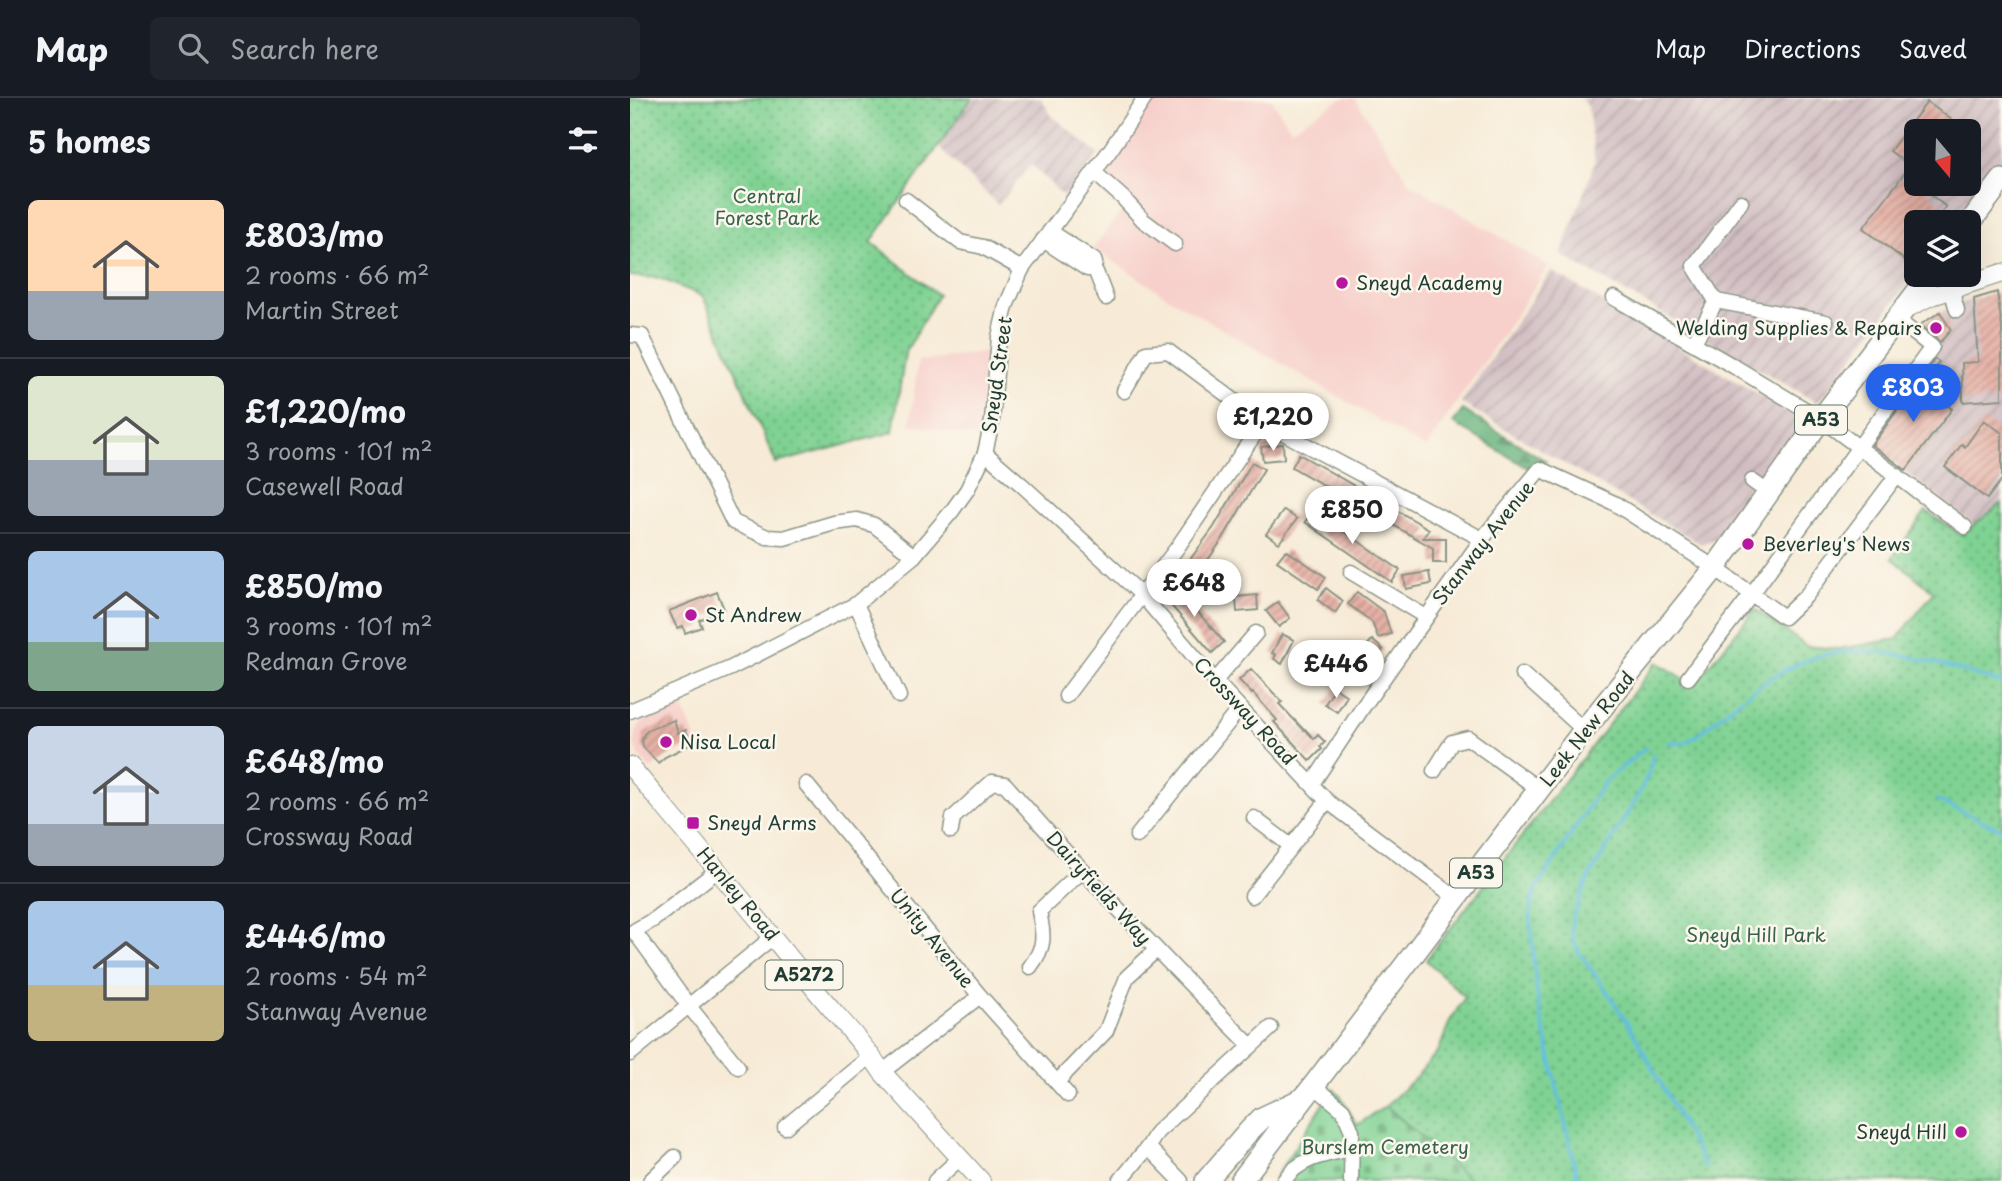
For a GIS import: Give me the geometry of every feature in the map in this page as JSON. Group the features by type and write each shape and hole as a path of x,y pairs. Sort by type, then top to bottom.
{"highway":[{"path":"1980,210 2002,180"},
{"name":"Leek New Road","path":"1241,1181 1584,730 1715,568 1761,487 1821,419 1921,287"},
{"path":"1206,1181 1262,1118 1307,1092"}],"main road":[{"path":"1900,315 1929,297 2002,272"},
{"name":"Hanley Road","path":"630,766 774,936 835,1014 872,1055 882,1072 981,1181"}],"street":[{"name":"Sneyd Street","path":"630,711 731,668 856,604 914,556 953,511 967,490 985,453 992,421 999,337 1006,306 1022,269 1145,98"},
{"path":"1094,172 1143,220 1175,244"},
{"path":"906,200 960,243 984,247 1022,269"},
{"path":"1741,202 1693,267 1716,301 1826,323"},
{"path":"1046,235 1087,269 1092,268 1096,272 1105,298"},
{"path":"1951,289 1957,310"},
{"path":"1614,298 1821,419 1965,527"},
{"path":"1694,343 1716,301"},
{"path":"1688,678 1932,347 1900,315"},
{"path":"630,335 642,336 733,522 767,537 784,538 834,523 857,520 874,525 914,556"},
{"path":"1124,391 1146,353 1168,351 1263,422 1482,539"},
{"path":"1066,696 1177,548 1263,422"},
{"name":"Crossway Road","path":"985,453 1142,595 1215,681 1327,801 1457,898"},
{"name":"Stanway Avenue","path":"1312,784 1482,539 1541,469 1614,503 1715,568"},
{"path":"1715,568 1784,617 1805,596 1897,475"},
{"path":"1350,572 1426,617"},
{"path":"856,604 899,696"},
{"path":"1215,681 1256,633"},
{"path":"1522,674 1584,730"},
{"path":"1137,836 1240,708"},
{"path":"1434,771 1452,741 1468,738 1540,790"},
{"name":"Dairyfields Way","path":"951,831 953,818 992,782 1005,784 1156,950 1251,1046"},
{"name":"Unity Avenue","path":"806,784 980,996 882,1072"},
{"path":"1252,896 1327,801"},
{"path":"1254,818 1291,846"},
{"path":"718,870 653,920 634,931 688,1006 738,1067"},
{"path":"1030,967 1044,941 1039,911 1082,871"},
{"path":"630,1054 774,936"},
{"path":"1057,1082 1106,1031 1127,977 1156,950"},
{"path":"980,996 1068,1095"},
{"path":"1120,1181 1157,1132 1271,1028"},
{"path":"785,1127 872,1055"},
{"path":"1307,1092 1343,1110 1352,1130 1351,1181"},
{"path":"1148,1147 1181,1181"},
{"path":"1284,1181 1292,1168 1322,1155 1352,1149"},
{"path":"650,1181 675,1157"},
{"path":"935,1181 959,1159"}],"shaded area":[{"path":"972,98 1041,98 1051,115 1098,154 1065,198 1031,164 998,205 938,147"},
{"name":"Sneyd Academy","path":"1157,98 1271,98 1291,129 1343,98 1355,98 1410,183 1549,266 1426,448 1172,300 1093,248 1122,210 1098,190 1109,174 1108,164"},
{"path":"1580,98 2002,98 2002,160 1981,187 1981,119 1904,119 1904,196 1974,196 1963,210 1904,210 1905,287 1818,403 1561,255 1595,162 1588,107"},
{"path":"1551,271 1803,421 1764,476 1752,481 1745,489 1743,504 1718,537 1701,544 1461,403"},
{"path":"1997,292 2002,323 2002,503 1974,525 1868,443 1931,356 1913,327 1940,312"},
{"path":"986,352 978,438 910,424 918,361"},
{"path":"681,703 697,742 665,757 651,769 640,758 634,743 637,728 647,718"}],"green space":[{"name":"Central Forest Park","path":"630,98 972,98 871,242 938,295 905,353 893,432 776,463 703,296 659,278 630,276"},
{"path":"1463,410 1546,461 1530,469 1453,423"},
{"name":"Sneyd Hill Park","path":"2002,503 2002,1181 1471,1181 1386,1106 1439,1050 1450,1021 1465,997 1426,960 1657,662 1694,685 1755,609 1806,646 1838,649 1897,639 1934,592 1892,558 1926,511 1961,535"},
{"name":"Burslem Cemetery","path":"1333,1089 1341,1097 1357,1125 1386,1106 1473,1181 1273,1181"}],"building":[{"path":"1927,102 1950,119 1914,119"},
{"path":"1904,132 1904,162 1890,151"},
{"path":"1904,174 1904,196 1932,196 1946,207 1944,210 1904,210 1904,260 1863,228"},
{"path":"1997,292 2002,327 2002,399 1963,402 1962,363 1978,362 1974,299"},
{"name":"Welding Supplies & Repairs","path":"1940,312 1951,330 1940,342 1920,325"},
{"path":"1935,359 1939,362 1923,385 1952,409 1906,470 1872,445"},
{"path":"1984,420 2002,433 2002,479 1987,499 1945,467 1962,444 1965,447"},
{"path":"1283,444 1284,459 1263,461 1261,447"},
{"path":"1299,454 1429,529 1423,538 1446,538 1446,563 1433,563 1433,548 1292,467"},
{"path":"1252,462 1264,469 1222,540 1195,578 1183,569 1214,527"},
{"path":"1284,510 1297,519 1279,543 1266,534"},
{"path":"1313,510 1400,570 1392,582 1305,522"},
{"path":"1286,550 1326,577 1318,589 1277,561"},
{"path":"1429,572 1431,584 1406,589 1404,576"},
{"path":"1175,586 1224,642 1212,653 1163,596"},
{"path":"1326,588 1343,601 1335,613 1318,600"},
{"name":"St Andrew","path":"717,592 724,609 699,620 702,627 685,633 683,626 677,628 669,611"},
{"path":"1357,592 1384,612 1391,634 1378,638 1372,622 1348,604"},
{"path":"1257,595 1258,610 1237,612 1236,597"},
{"path":"1278,602 1290,618 1279,627 1266,611"},
{"path":"1282,634 1294,640 1282,664 1274,659 1276,655 1272,653"},
{"path":"1372,640 1383,649 1369,665 1358,656"},
{"path":"1251,669 1304,730 1314,739 1318,735 1325,742 1310,761 1274,722 1277,720 1239,680"},
{"path":"1335,688 1347,696 1337,712 1325,704"},
{"name":"Nisa Local","path":"674,720 678,733 686,730 691,744 658,763 643,747 644,734"}],"waterway":[{"path":"1670,742 1690,740 1768,680 1796,665 1824,655 1847,652 1892,654 1936,663 2002,683"},
{"path":"1578,1181 1539,1007 1530,910 1536,889 1605,781 1646,748"},
{"path":"1653,755 1650,771 1636,799 1587,881 1572,920 1572,936 1578,951 1637,1039 1705,1166"},
{"path":"1937,800 2002,830"}],"place":[{"name":"Sneyd Academy","path":"1342,283"},
{"name":"Welding Supplies & Repairs","path":"1936,328"},
{"name":"Beverley's News","path":"1748,544"},
{"name":"St Andrew","path":"691,615"},
{"name":"Nisa Local","path":"666,742"},
{"name":"Sneyd Arms","path":"693,823"},
{"name":"Sneyd Hill","path":"1961,1132"}]}
